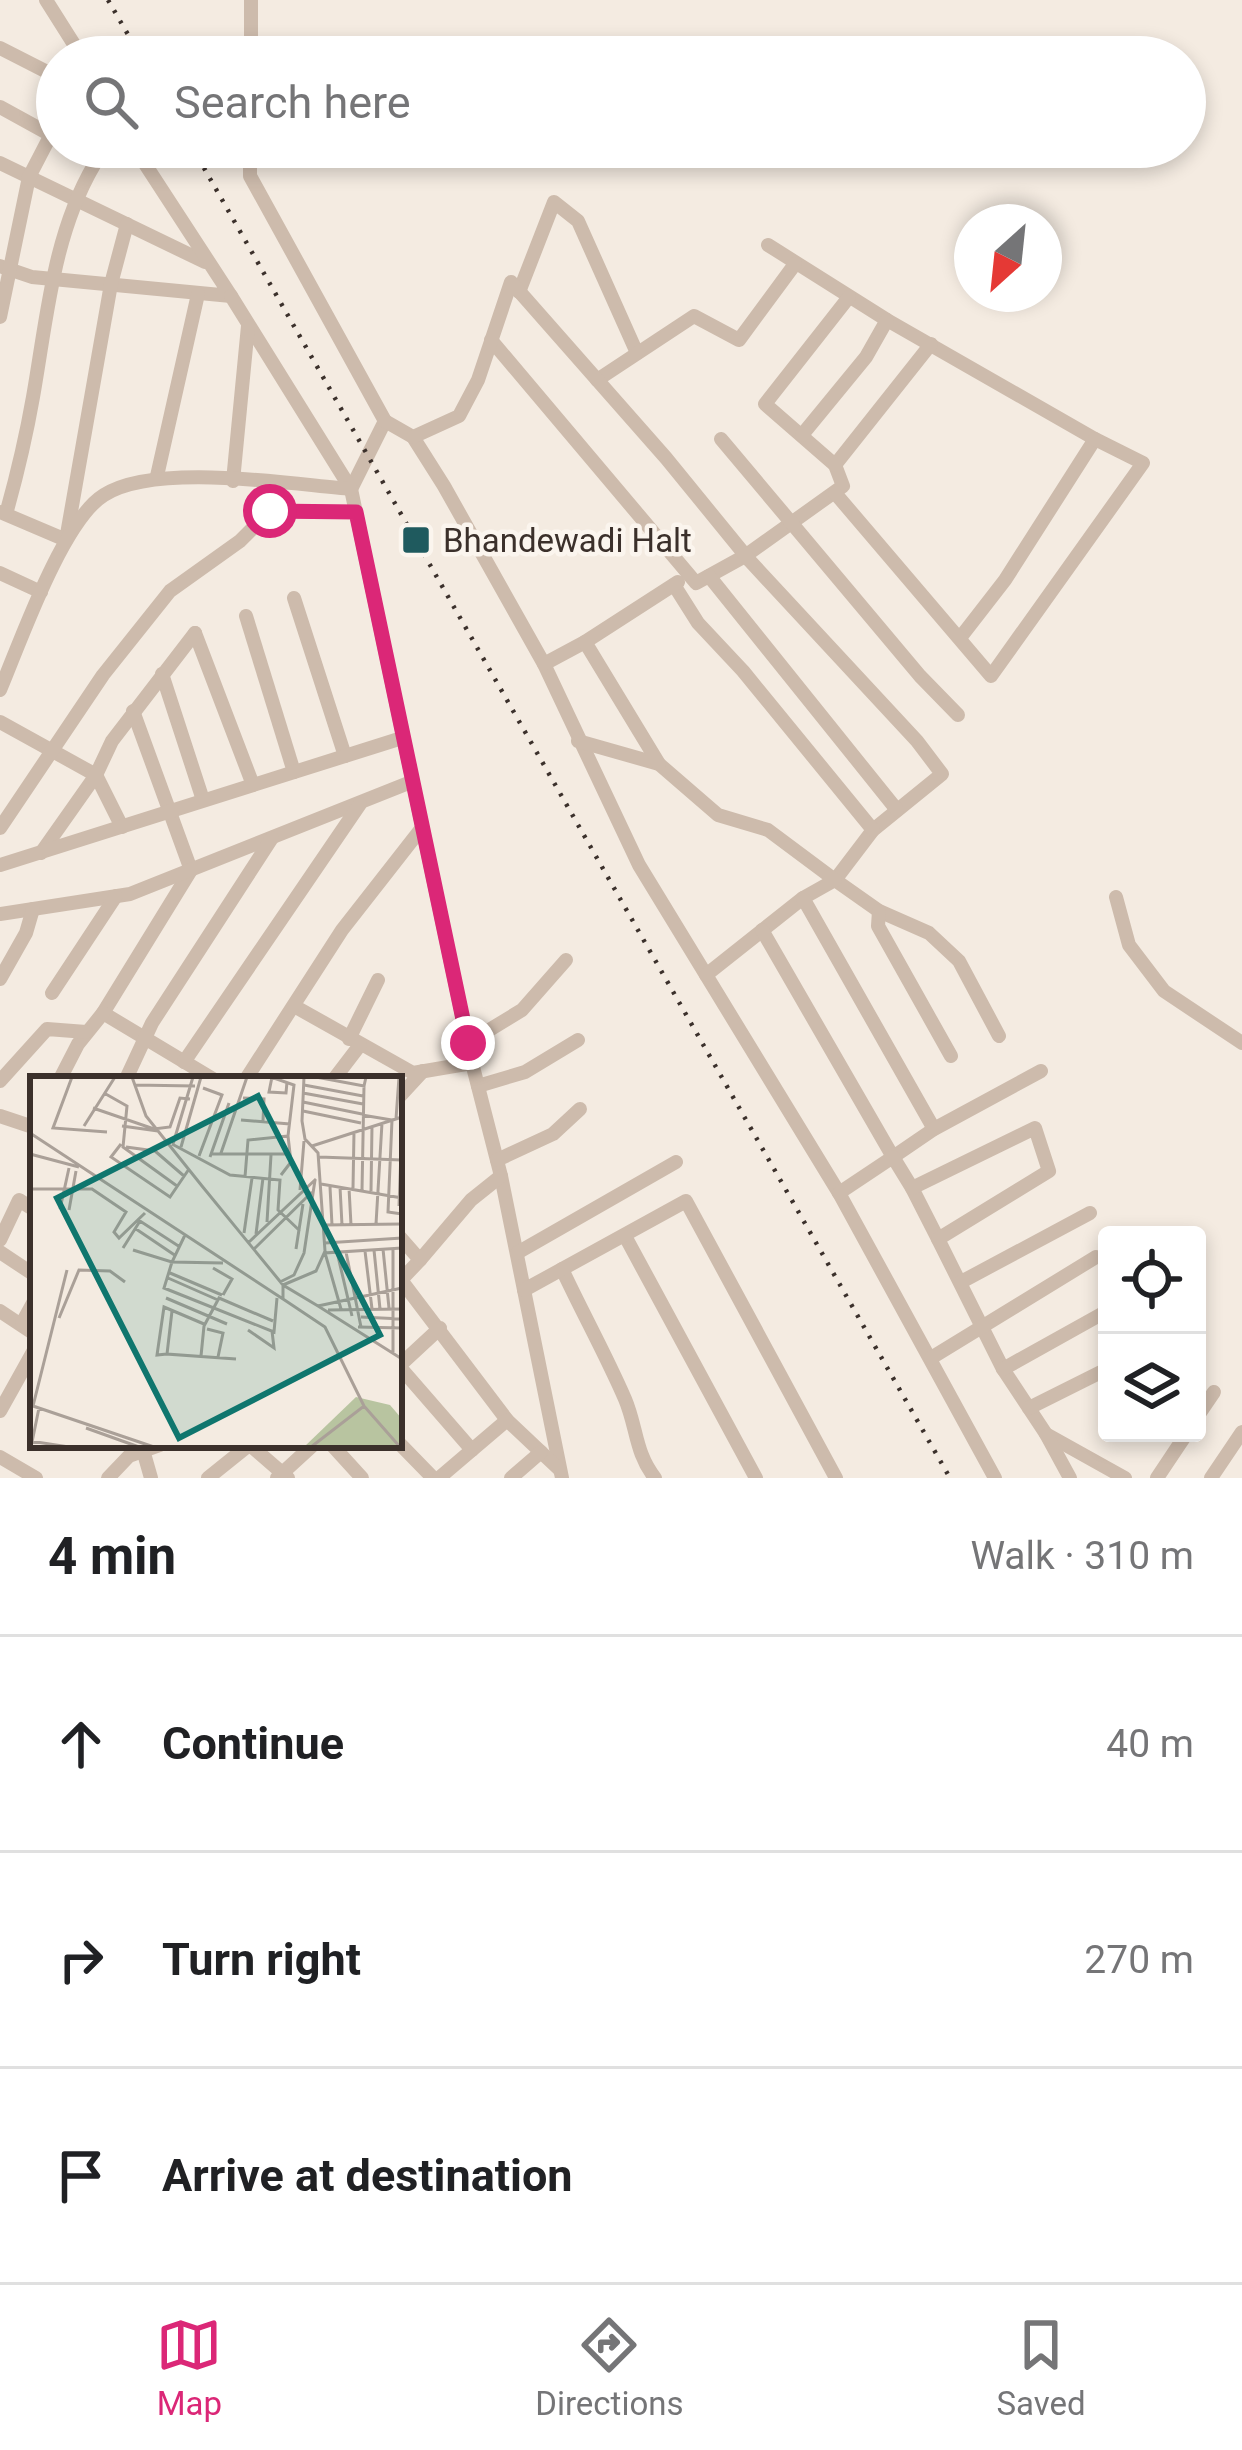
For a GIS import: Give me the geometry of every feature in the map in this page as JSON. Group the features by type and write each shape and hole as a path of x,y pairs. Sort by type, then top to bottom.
{"street":[{"path":"46,0 69,36"},
{"path":"251,0 251,36"},
{"path":"0,48 36,66"},
{"path":"0,107 36,122"},
{"path":"0,163 210,264"},
{"path":"0,317 5,268 36,164"},
{"path":"66,540 3,513 26,439 52,278 74,198 92,168"},
{"path":"148,168 352,490 561,1474"},
{"path":"250,168 250,176 385,421 413,437 544,664 639,865 839,1192 995,1478"},
{"path":"519,292 554,202 578,221 637,353"},
{"path":"66,540 111,284 128,224"},
{"path":"768,245 887,320 1143,463 991,676 836,493"},
{"path":"597,380 694,316 739,340 795,264"},
{"path":"5,268 52,278 231,296"},
{"path":"413,437 459,416 478,380 511,282 745,556 942,774 873,830 835,880 803,898 706,975"},
{"path":"157,476 198,294"},
{"path":"491,340 696,583 745,556 843,486 835,465 765,404 849,297"},
{"path":"802,435 866,357 887,320"},
{"path":"233,481 248,326"},
{"path":"835,465 931,344"},
{"path":"352,490 385,421"},
{"path":"722,439 958,715"},
{"path":"960,638 1005,580 1095,439"},
{"path":"2,683 66,540 102,495 157,476 352,490"},
{"path":"0,828 103,674 170,591 240,541 270,511 356,512"},
{"path":"0,573 41,592"},
{"path":"544,664 690,576"},
{"path":"709,576 898,810"},
{"path":"674,585 698,623 873,830"},
{"path":"294,598 345,756"},
{"path":"246,616 294,772"},
{"path":"41,853 96,775 133,711 195,633 253,785"},
{"path":"585,642 659,764 718,815 768,830 879,911 929,933 958,961 999,1036"},
{"path":"163,674 203,800"},
{"path":"62,1076 190,870 133,711"},
{"path":"0,722 96,775 122,827"},
{"path":"0,865 402,738"},
{"path":"578,740 659,764"},
{"path":"0,914 116,896 411,782"},
{"path":"184,1062 362,802"},
{"path":"248,1076 342,931 421,829"},
{"path":"128,1076 152,1023 272,838"},
{"path":"52,993 116,896"},
{"path":"1116,897 1129,945 1164,991 1242,1042"},
{"path":"803,898 934,1129"},
{"path":"0,980 26,933 33,909"},
{"path":"879,911 878,926 951,1056"},
{"path":"763,930 912,1188 1004,1369 1070,1478"},
{"path":"468,1043 522,1010 566,960"},
{"path":"336,1076 355,1042 378,980"},
{"path":"294,1006 413,1073 472,1063"},
{"path":"104,1013 208,1076"},
{"path":"0,1081 47,1029 86,1032"},
{"path":"478,1086 525,1072 578,1040"},
{"path":"402,1094 423,1071"},
{"path":"839,1192 934,1129 1041,1071"},
{"path":"497,1160 553,1134 580,1108"},
{"path":"912,1188 1036,1128 1049,1171 938,1239"},
{"path":"517,1253 676,1162"},
{"path":"402,1279 471,1201 501,1176"},
{"path":"0,1240 19,1200 30,1207"},
{"path":"524,1290 686,1202 836,1478"},
{"path":"961,1282 1090,1213"},
{"path":"625,1236 756,1478"},
{"path":"402,1239 420,1260"},
{"path":"0,1252 30,1272"},
{"path":"931,1358 1096,1257"},
{"path":"562,1269 626,1400 643,1464 655,1478"},
{"path":"402,1283 506,1420 561,1474"},
{"path":"0,1310 27,1328"},
{"path":"1004,1369 1098,1316"},
{"path":"402,1363 440,1328"},
{"path":"0,1411 30,1357"},
{"path":"402,1369 472,1450"},
{"path":"1029,1408 1098,1374"},
{"path":"1206,1404 1214,1392"},
{"path":"402,1446 436,1478 506,1420"},
{"path":"1211,1478 1242,1432"},
{"path":"1046,1434 1125,1478"},
{"path":"1157,1478 1181,1442"},
{"path":"208,1478 246,1448"},
{"path":"253,1448 283,1476 311,1448"},
{"path":"335,1448 362,1478"},
{"path":"108,1478 143,1449 151,1478"},
{"path":"511,1478 541,1452"},
{"path":"0,1457 36,1478"}],"railway":[{"path":"108,0 129,36"},
{"path":"204,168 950,1478"}],"place":[{"name":"Bhandewadi Halt","path":"416,540"}],"route":[{"path":"270,511 356,512 468,1043"}]}
